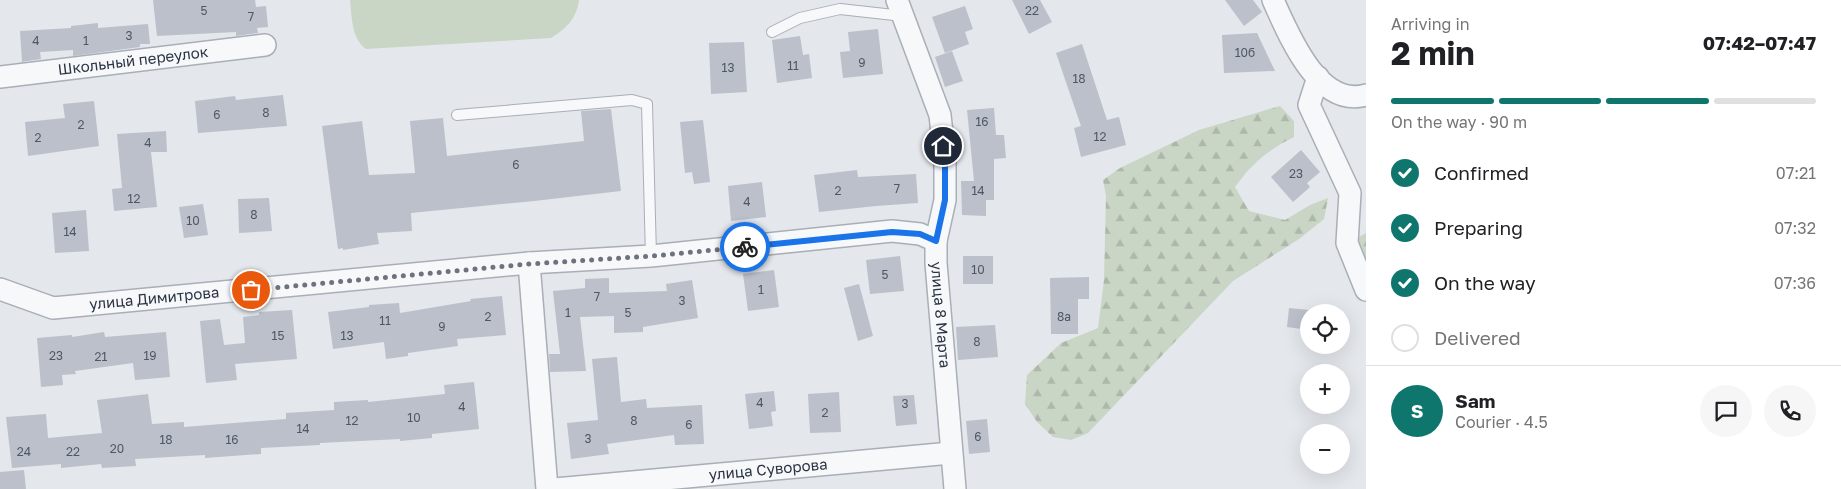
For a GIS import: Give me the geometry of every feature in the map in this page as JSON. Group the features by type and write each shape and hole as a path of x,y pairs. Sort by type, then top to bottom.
{"street":[{"path":"1273,0 1311,69 1338,94 1359,97 1366,95"},
{"name":"улица 8 Марта","path":"900,8 940,115 945,161 945,200 936,241 936,262 955,489"},
{"name":"Школьный переулок","path":"0,77 266,45"},
{"path":"1311,69 1309,105 1350,193 1347,243 1366,290"},
{"name":"улица Димитрова","path":"0,289 53,308 529,264 652,256 892,232 920,234 936,241"},
{"path":"529,264 547,489"},
{"name":"улица Суворова","path":"555,489 951,453"}],"lane":[{"path":"772,32 800,18 840,9 900,8"},
{"path":"457,115 632,100 647,104 652,256"}],"green space":[{"path":"350,0 579,0 573,18 561,31 551,38 366,49 357,39 355,33"},
{"path":"1280,106 1294,121 1294,137 1261,158 1235,187 1249,211 1285,220 1310,205 1328,198 1324,219 1299,239 1233,281 1088,433 1071,440 1053,437 1037,422 1025,404 1027,375 1061,343 1098,328 1104,280 1106,196 1103,180 1120,168 1199,130"},
{"path":"1366,233 1366,268 1354,240"}],"building":[{"path":"153,0 255,0 256,7 266,6 268,27 257,28 258,33 236,36 236,32 157,36"},
{"path":"1012,0 1040,0 1052,22 1029,34"},
{"path":"1225,0 1253,0 1262,12 1244,26"},
{"path":"965,6 973,29 965,32 969,44 945,53 932,17"},
{"path":"98,23 98,28 148,24 150,44 140,44 140,47 73,56 73,50 40,52 41,59 22,62 20,31 71,28 71,26"},
{"path":"878,29 883,74 843,78 840,52 850,51 848,32"},
{"path":"1257,33 1275,71 1224,73 1222,35"},
{"path":"800,36 803,55 809,54 812,78 777,83 772,40"},
{"path":"744,42 747,92 711,94 709,43"},
{"path":"1082,44 1107,120 1119,117 1126,145 1081,157 1074,128 1081,126 1056,53"},
{"path":"952,51 963,81 945,87 935,57"},
{"path":"283,95 287,126 198,133 195,101 235,96 236,100"},
{"path":"94,101 99,146 28,156 25,122 65,118 63,104"},
{"path":"994,108 996,135 1004,135 1006,158 994,159 994,200 986,200 986,216 962,215 961,181 974,181 967,110"},
{"path":"611,109 621,191 411,213 412,231 377,233 379,244 343,250 343,248 338,249 322,126 362,121 369,175 415,173 410,121 443,118 447,156 584,141 581,111"},
{"path":"703,120 710,182 694,184 692,172 685,173 680,122"},
{"path":"166,131 167,152 151,152 157,207 114,211 112,189 122,188 117,134"},
{"path":"1301,150 1320,172 1307,183 1310,187 1293,202 1271,177"},
{"path":"857,170 858,177 916,174 918,203 819,212 814,175"},
{"path":"762,182 766,217 731,221 728,186"},
{"path":"269,198 272,231 239,233 238,199"},
{"path":"203,204 208,235 184,238 179,207"},
{"path":"86,210 89,251 55,253 52,213"},
{"path":"900,256 904,291 870,294 866,260"},
{"path":"963,256 993,256 993,284 963,284"},
{"path":"774,270 779,307 748,311 743,274"},
{"path":"1089,277 1089,299 1078,299 1078,334 1051,334 1050,278"},
{"path":"609,278 609,293 667,291 666,284 692,280 698,318 643,327 643,332 614,333 614,316 580,317 586,371 550,372 549,354 560,354 553,291 585,288 585,279"},
{"path":"859,284 873,336 858,341 844,288"},
{"path":"502,296 506,335 457,339 458,346 408,353 408,356 386,359 384,342 333,349 328,312 369,307 369,305 399,303 400,313 471,301 470,299"},
{"path":"1289,308 1300,309 1300,329 1287,327"},
{"path":"292,310 297,359 235,364 237,380 206,383 200,321 220,319 224,345 245,343 243,317 259,315 259,312"},
{"path":"995,325 998,357 958,360 956,327"},
{"path":"104,332 105,337 166,332 170,377 135,380 133,363 75,371 76,374 62,375 63,385 41,387 37,338 72,335 72,337"},
{"path":"617,357 621,402 646,399 647,408 702,405 704,444 675,445 674,435 607,444 609,454 571,459 567,423 598,420 592,359"},
{"path":"474,382 479,429 432,434 432,438 400,441 400,439 320,443 320,445 261,448 261,454 205,458 205,455 135,459 136,466 102,468 101,464 61,468 61,464 12,468 6,417 46,414 48,438 102,433 97,400 148,394 152,424 184,422 184,427 286,419 286,413 334,410 334,402 368,400 368,402 445,394 444,385"},
{"path":"774,391 776,411 771,412 773,426 749,429 745,394"},
{"path":"839,392 841,432 810,433 808,394"},
{"path":"914,395 917,424 896,426 893,396"},
{"path":"987,419 990,452 969,454 966,421"},
{"path":"24,470 26,489 0,489 0,472"}],"way so far":[{"path":"251,290 529,264 652,256 745,247"}],"route":[{"path":"745,247 892,232 920,234 936,241 945,200 943,146"}]}
